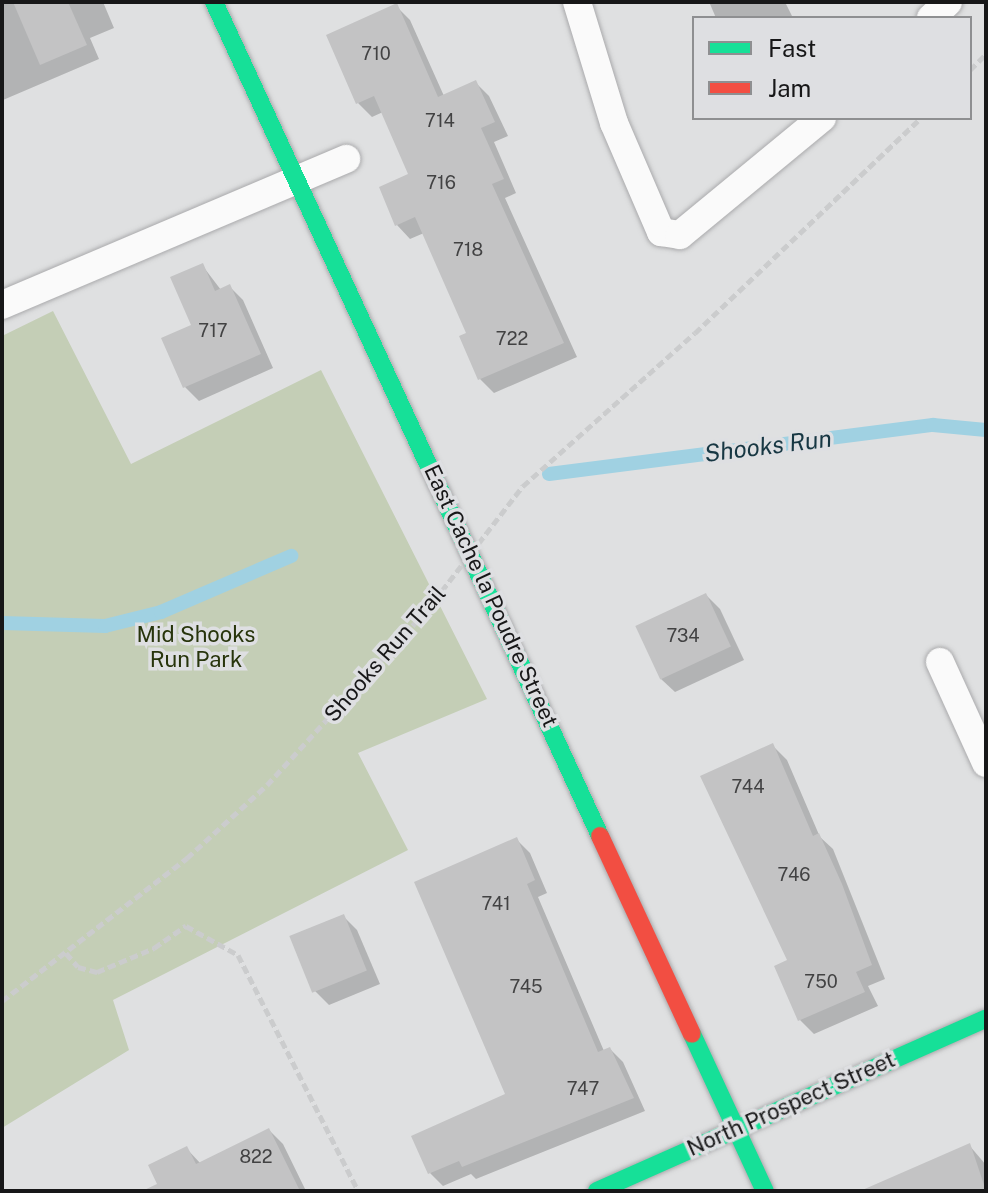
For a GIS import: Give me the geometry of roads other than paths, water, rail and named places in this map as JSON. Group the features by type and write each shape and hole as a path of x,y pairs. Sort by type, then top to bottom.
{"street":[{"name":"East Cache la Poudre Street","path":"214,2 765,1191"},
{"name":"North Prospect Street","path":"597,1191 737,1125 986,1019"}],"lane":[{"path":"577,2 614,123 661,232 680,235 820,120"},
{"path":"933,16 948,2"},
{"path":"2,305 346,159"},
{"path":"940,662 986,763"}],"waterway":[{"name":"Shooks Run","path":"549,474 933,425 986,430"},
{"name":"Shooks Run","path":"2,623 105,626 161,612 291,556"}],"park label":[{"name":"Mid Shooks Run Park","path":"196,646"}]}
